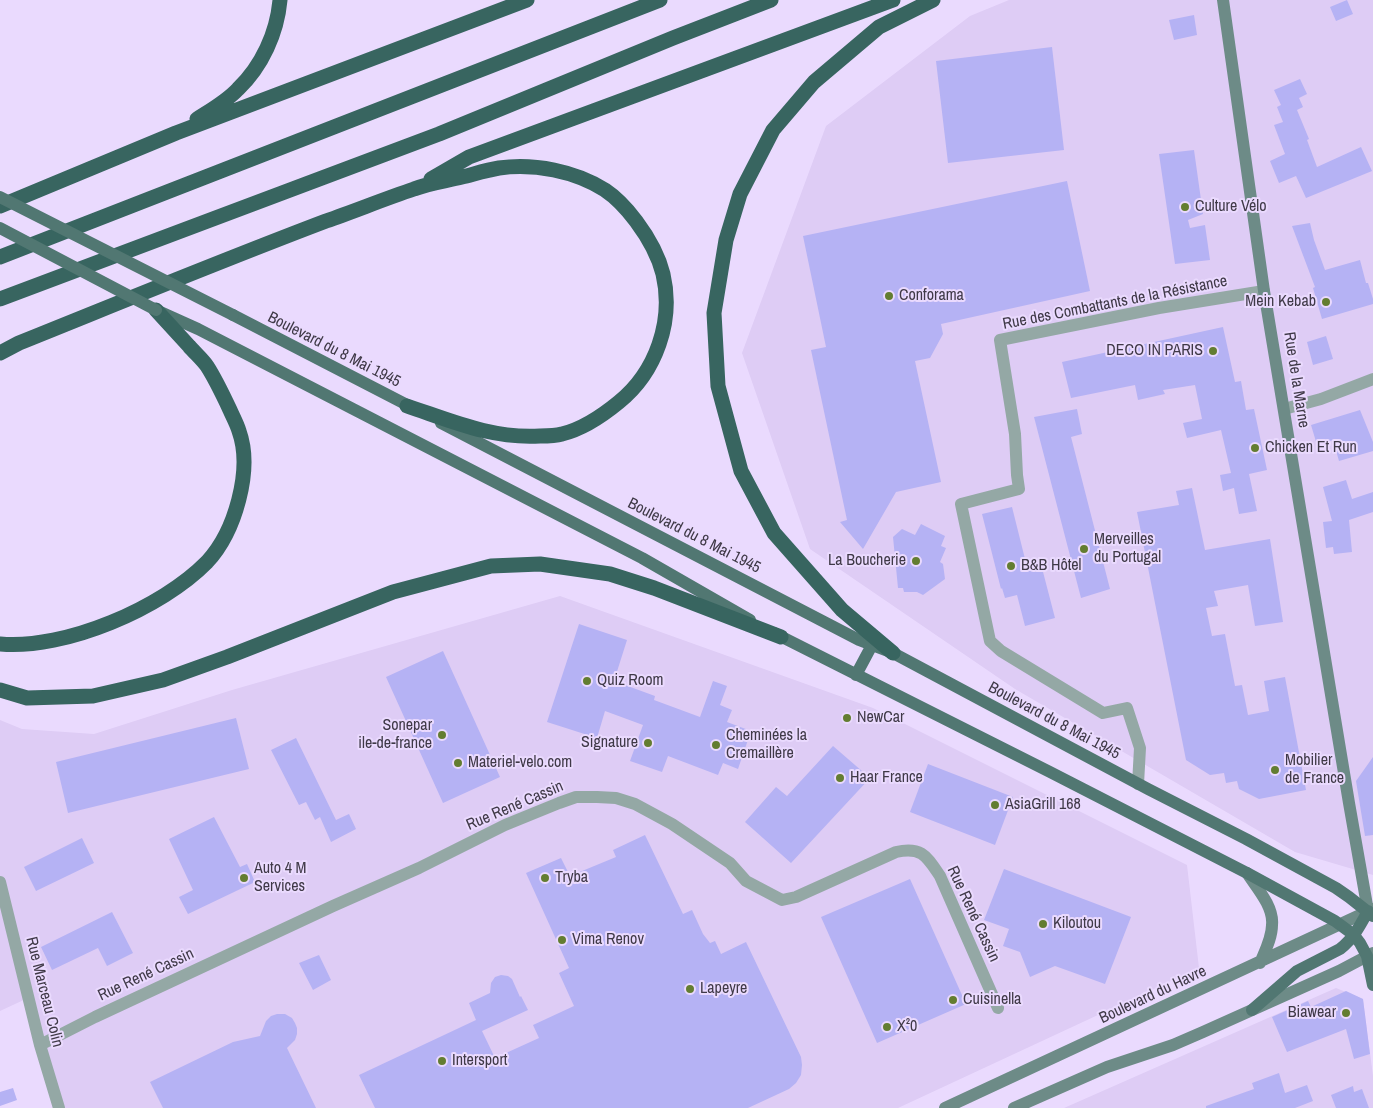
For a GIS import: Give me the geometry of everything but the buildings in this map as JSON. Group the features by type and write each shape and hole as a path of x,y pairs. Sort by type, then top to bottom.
{"highway":[{"path":"176,133 238,90 262,59 271,40 280,0"},
{"path":"0,206 176,133 527,0"},
{"path":"0,257 660,0"},
{"path":"0,299 439,134 664,41 771,0"},
{"path":"416,188 469,157 894,0"},
{"path":"892,653 842,610 774,533 741,471 718,386 714,314 726,240 740,194 773,130 814,82 879,28 933,0"},
{"path":"0,353 19,343 277,240 416,188 499,168 530,167 558,170 586,180 606,190 627,208 655,250 663,275 666,298 665,324 658,348 646,373 630,394 608,412 586,425 561,435 522,437 479,430 407,406"},
{"path":"0,644 13,646 58,640 97,628 164,596 208,561 220,544 236,513 244,475 240,431 206,365 156,310"},
{"path":"0,348 19,343"},
{"path":"0,690 27,698 93,696 163,680 393,592 491,566 540,564 610,574 654,588 781,637"}],"main road":[{"name":"Rue de la Marne","path":"1223,0 1264,290 1349,803 1371,912"},
{"name":"Boulevard du 8 Mai 1945","path":"0,197 233,315 841,631 892,653 1138,784 1246,838 1336,888 1371,912"},
{"path":"0,228 156,310 198,329 642,558 781,637 1247,873 1341,925 1354,935 1370,955"},
{"path":"856,675 872,645"},
{"path":"1247,873 1272,915 1271,935 1260,962"},
{"path":"1252,1010 1297,971 1340,949 1354,935 1371,912"},
{"name":"Boulevard du Havre","path":"945,1108 1371,912"},
{"path":"1373,944 1370,955 1373,985"},
{"path":"1014,1108 1091,1073 1172,1045 1339,971 1370,955"}],"street":[{"name":"Rue des Combattants de la Résistance","path":"1138,784 1140,748 1127,708 1103,713 1000,651 990,641 961,504 1019,489 1015,434 1000,340 1159,308 1264,290"},
{"path":"1284,409 1321,399 1373,379"},
{"name":"Rue René Cassin","path":"40,1045 95,1017 419,868 505,825 559,802 576,797 616,798 635,804 672,824 730,863 746,881 782,900 796,897 896,852 908,850 918,852 927,857 940,876 998,1008"},
{"name":"Rue Marceau Colin","path":"0,882 40,1045 60,1108"}],"shaded area":[{"path":"1009,0 1373,0 1373,875 1295,852 1015,689 810,549 742,353 826,126 970,16"},
{"path":"560,596 873,708 1187,865 1199,968 898,1108 59,1108 28,998 0,1011 0,720 22,729 94,734 232,690"},
{"path":"1336,988 1363,999 1373,1076 1373,1108 1064,1108"}],"place":[{"name":"Culture Vélo","path":"1185,207"},
{"name":"Conforama","path":"889,296"},
{"name":"Mein Kebab","path":"1326,302"},
{"name":"DECO IN PARIS","path":"1213,351"},
{"name":"Chicken Et Run","path":"1255,448"},
{"name":"Merveilles du Portugal","path":"1084,549"},
{"name":"La Boucherie","path":"916,561"},
{"name":"B&B Hôtel","path":"1011,566"},
{"name":"Quiz Room","path":"587,681"},
{"name":"NewCar","path":"847,718"},
{"name":"Sonepar ile-de-france","path":"442,735"},
{"name":"Signature","path":"648,743"},
{"name":"Cheminées la Cremaillère","path":"716,745"},
{"name":"Materiel-velo.com","path":"458,763"},
{"name":"Mobilier de France","path":"1275,770"},
{"name":"Haar France","path":"840,778"},
{"name":"AsiaGrill 168","path":"995,805"},
{"name":"Auto 4 M Services","path":"244,878"},
{"name":"Tryba","path":"545,878"},
{"name":"Kiloutou","path":"1043,924"},
{"name":"Vima Renov","path":"562,940"},
{"name":"Lapeyre","path":"690,989"},
{"name":"Cuisinella","path":"953,1000"},
{"name":"Biawear","path":"1346,1013"},
{"name":"X²0","path":"887,1027"},
{"name":"Intersport","path":"442,1061"}]}
